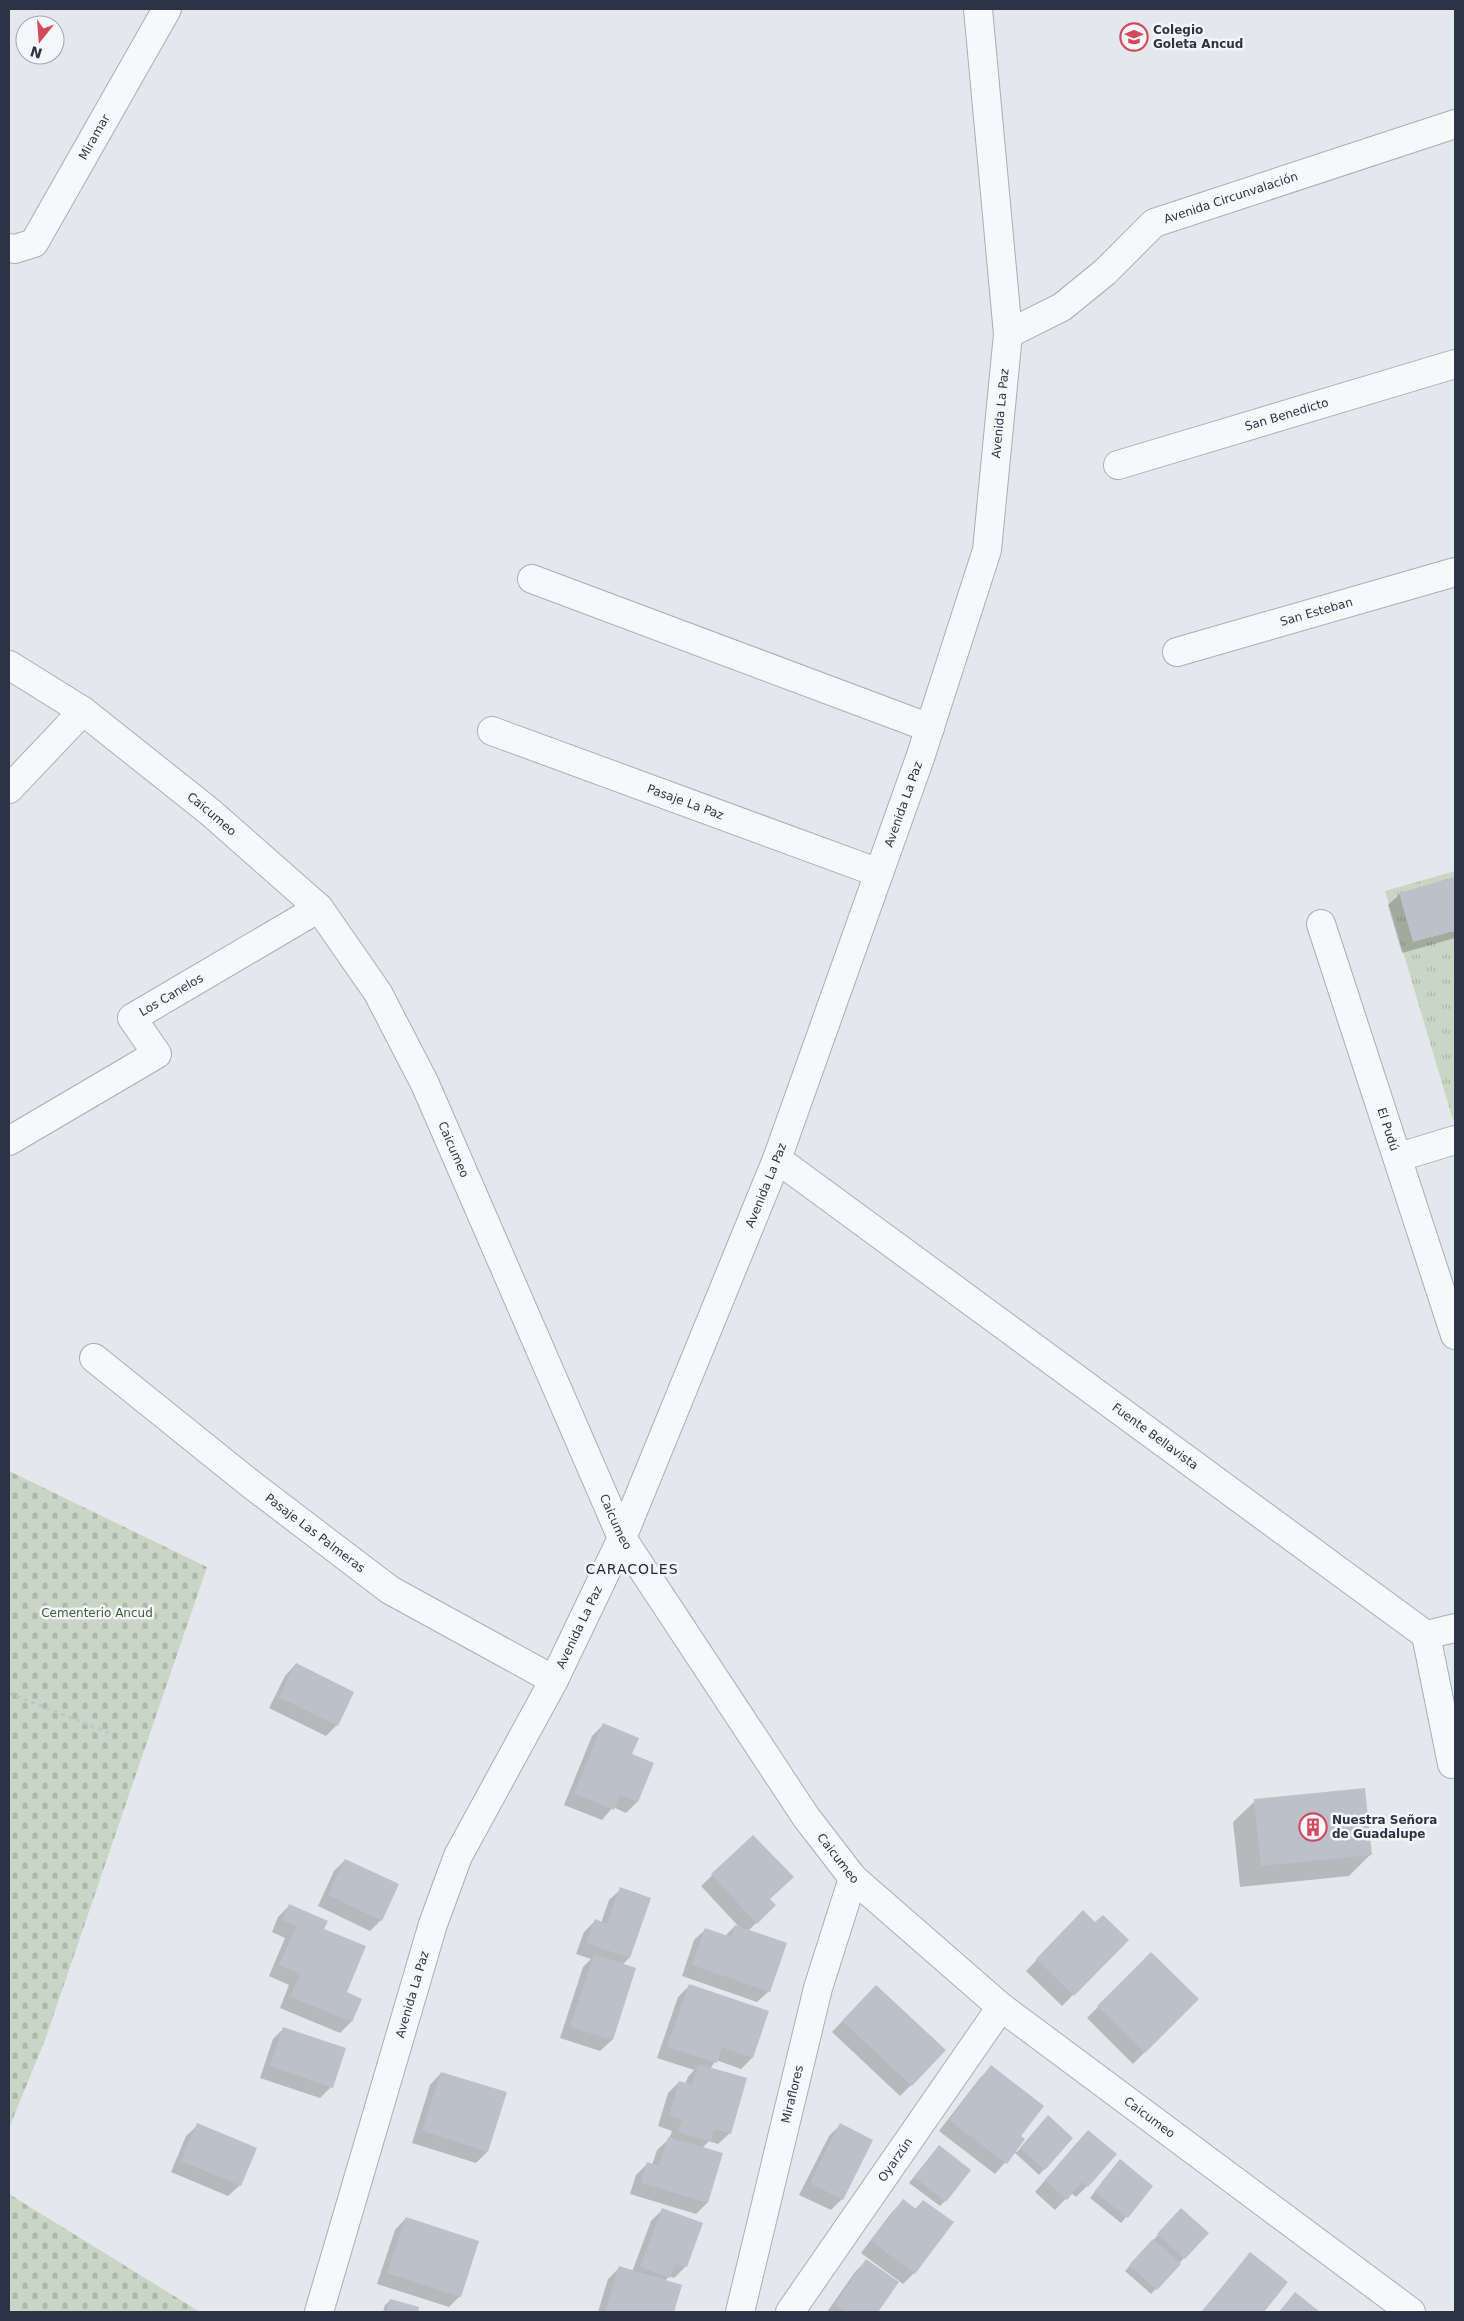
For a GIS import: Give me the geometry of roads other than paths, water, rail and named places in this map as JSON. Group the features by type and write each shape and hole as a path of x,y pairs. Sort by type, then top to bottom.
{"street":[{"name":"Miramar","path":"9,248 14,250 34,244 167,9"},
{"name":"Avenida La Paz","path":"319,2312 433,1924 455,1865 495,1786 554,1680 622,1538 777,1160 930,728 987,550 1008,334 978,9"},
{"name":"Avenida Circunvalación","path":"1008,334 1062,307 1105,272 1154,223 1455,124"},
{"name":"San Benedicto","path":"1118,465 1455,364"},
{"name":"San Esteban","path":"1177,652 1455,572"},
{"path":"532,579 930,728"},
{"name":"Caicumeo","path":"9,665 83,712 210,812 319,908 378,993 425,1084 622,1538 806,1817 853,1878 1000,2007 1411,2312"},
{"path":"9,789 83,712"},
{"name":"Pasaje La Paz","path":"492,731 879,873"},
{"name":"Los Canelos","path":"9,1142 157,1054 132,1018 319,908"},
{"name":"El Pudú","path":"1322,924 1399,1157 1455,1335"},
{"path":"1399,1157 1455,1140"},
{"name":"Fuente Bellavista","path":"777,1160 1426,1635"},
{"name":"Pasaje Las Palmeras","path":"94,1358 252,1485 390,1590 554,1680"},
{"path":"1452,1764 1426,1635 1455,1628"},
{"name":"Miraflores","path":"748,2309 818,1988 853,1878"},
{"name":"Oyarzún","path":"790,2312 1000,2007"}],"place":[{"name":"Colegio Goleta Ancud","path":"1134,37"},
{"name":"Nuestra Señora de Guadalupe","path":"1313,1827"}],"district":[{"name":"CARACOLES","path":"632,1569"}],"park label":[{"name":"Cementerio Ancud","path":"97,1613"}]}
